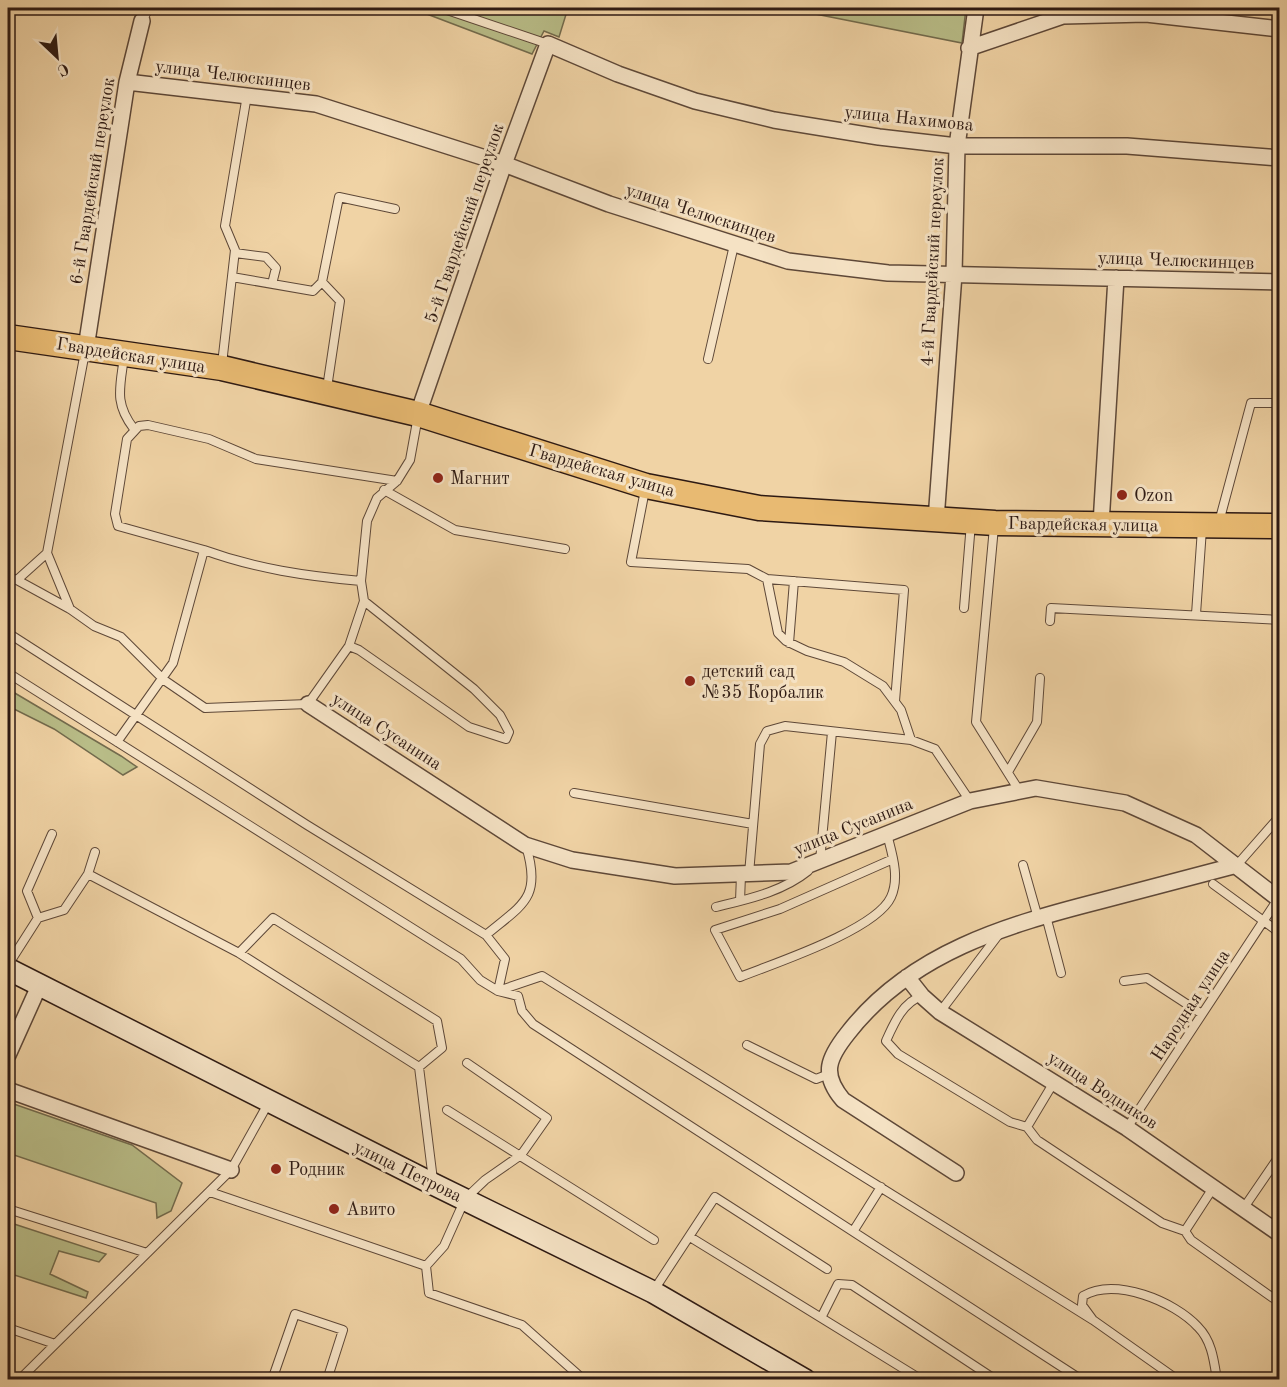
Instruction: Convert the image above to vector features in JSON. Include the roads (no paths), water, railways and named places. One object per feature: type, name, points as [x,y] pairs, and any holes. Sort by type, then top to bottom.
[{"type":"main road","name":"Гвардейская улица","points":[[8,337],[222,369],[418,414],[646,486],[759,508],[983,522],[1210,527],[1280,526]]},
{"type":"street","name":"4-й Гвардейский переулок","points":[[936,520],[954,274],[957,146],[976,8]]},
{"type":"street","name":"6-й Гвардейский переулок","points":[[86,348],[127,82],[146,14]]},
{"type":"street","points":[[969,48],[1063,16],[1146,14],[1280,29]]},
{"type":"street","name":"улица Нахимова","points":[[548,44],[618,74],[695,100],[751,115],[879,137],[957,146],[1127,147],[1280,158]]},
{"type":"street","name":"5-й Гвардейский переулок","points":[[418,414],[548,44]]},
{"type":"street","name":"улица Челюскинцев","points":[[127,82],[316,104],[504,164],[609,204],[788,261],[888,273],[1280,282]]},
{"type":"street","points":[[1101,524],[1116,278]]},
{"type":"street","name":"улица Сусанина","points":[[308,704],[525,845],[572,860],[675,876],[791,872],[970,801],[1021,793],[1036,788],[1125,803],[1196,835],[1279,900]]},
{"type":"street","points":[[956,1173],[843,1100],[830,1085],[829,1068],[841,1041],[867,1008],[908,977],[954,948],[1003,928],[1237,866]]},
{"type":"street","name":"улица Петрова","points":[[8,967],[39,986],[653,1292],[805,1380]]},
{"type":"street","name":"улица Водников","points":[[908,977],[922,996],[940,1012],[1128,1128],[1280,1234]]},
{"type":"street","points":[[8,1055],[39,986]]},
{"type":"street","points":[[8,1090],[231,1170]]},
{"type":"lane","points":[[441,8],[548,44]]},
{"type":"lane","points":[[222,369],[235,253],[225,226],[247,95]]},
{"type":"lane","points":[[232,277],[313,291],[322,282],[339,197],[395,209]]},
{"type":"lane","points":[[708,359],[734,245]]},
{"type":"lane","points":[[235,253],[266,257],[276,268],[272,284]]},
{"type":"lane","points":[[322,282],[340,301],[326,393]]},
{"type":"lane","points":[[70,609],[47,553],[86,348]]},
{"type":"lane","points":[[124,353],[119,403],[123,415],[134,429]]},
{"type":"lane","points":[[1196,614],[1210,527],[1251,403],[1280,403]]},
{"type":"lane","points":[[8,578],[17,580],[70,609],[94,626],[129,642],[164,680],[205,708],[308,704],[349,646],[364,601],[361,581],[367,521],[372,508],[384,490],[397,481],[410,460],[418,414]]},
{"type":"lane","points":[[361,581],[276,571],[248,565],[204,549],[118,526],[115,514],[127,439],[134,429],[148,425],[209,439],[256,459],[397,481]]},
{"type":"lane","points":[[646,486],[631,562],[748,569],[767,579],[904,590],[895,701]]},
{"type":"lane","points":[[384,490],[454,530],[565,549]]},
{"type":"lane","points":[[964,608],[983,522]]},
{"type":"lane","points":[[983,522],[975,722],[1021,793]]},
{"type":"lane","points":[[117,742],[164,680],[173,663],[204,549]]},
{"type":"lane","points":[[17,580],[47,553]]},
{"type":"lane","points":[[767,579],[778,633],[789,643],[852,666],[883,686],[895,701],[911,740]]},
{"type":"lane","points":[[789,643],[794,581]]},
{"type":"lane","points":[[349,646],[359,650],[469,727],[506,739],[509,732],[500,715],[474,689],[364,601]]},
{"type":"lane","points":[[1050,621],[1051,608],[1280,620]]},
{"type":"lane","points":[[8,633],[307,825],[486,935],[505,959],[498,991]]},
{"type":"lane","points":[[8,673],[461,959],[480,980],[498,991],[518,996],[522,1011],[533,1024],[854,1230],[1082,1380]]},
{"type":"lane","points":[[1008,772],[1037,722],[1040,678]]},
{"type":"lane","points":[[740,901],[753,824],[760,744],[767,731],[785,726],[911,740],[935,749],[970,801]]},
{"type":"lane","points":[[716,907],[740,901],[796,880],[821,860],[832,732]]},
{"type":"lane","points":[[574,793],[753,824]]},
{"type":"lane","points":[[1237,866],[1280,816]]},
{"type":"lane","points":[[39,918],[27,891],[52,834]]},
{"type":"lane","points":[[887,834],[893,859],[895,885],[891,897],[880,914],[816,947],[740,977],[715,930],[780,909],[893,859]]},
{"type":"lane","points":[[486,935],[528,897],[532,880],[531,865],[525,845]]},
{"type":"lane","points":[[8,967],[39,918],[64,910],[88,874],[94,852]]},
{"type":"lane","points":[[1023,865],[1061,973]]},
{"type":"lane","points":[[88,874],[239,953],[419,1067]]},
{"type":"lane","points":[[1213,884],[1280,933]]},
{"type":"lane","name":"Народная улица","points":[[1128,1128],[1279,900]]},
{"type":"lane","points":[[239,953],[273,918],[437,1021],[442,1048],[419,1067]]},
{"type":"lane","points":[[940,1012],[1003,928]]},
{"type":"lane","points":[[498,991],[542,976],[1094,1320],[1178,1380]]},
{"type":"lane","points":[[1124,981],[1147,978],[1202,1014]]},
{"type":"lane","points":[[922,996],[912,999],[906,1005],[886,1041],[908,1060],[1010,1122],[1027,1127],[1037,1140],[1162,1223],[1185,1230],[1191,1240],[1273,1298],[1280,1298]]},
{"type":"lane","points":[[747,1045],[816,1079],[829,1074]]},
{"type":"lane","points":[[467,1063],[547,1118],[521,1155],[485,1180],[465,1200],[444,1246],[426,1266],[429,1293],[522,1325],[584,1380]]},
{"type":"lane","points":[[419,1067],[434,1184]]},
{"type":"lane","points":[[1027,1127],[1055,1081]]},
{"type":"lane","points":[[18,1380],[231,1170],[270,1101]]},
{"type":"lane","points":[[447,1110],[654,1240]]},
{"type":"lane","points":[[1243,1209],[1280,1155]]},
{"type":"lane","points":[[854,1230],[881,1187]]},
{"type":"lane","points":[[1185,1230],[1213,1188]]},
{"type":"lane","points":[[210,1192],[426,1266]]},
{"type":"lane","points":[[653,1292],[715,1197],[827,1269]]},
{"type":"lane","points":[[8,1209],[147,1253]]},
{"type":"lane","points":[[690,1238],[822,1316],[922,1380]]},
{"type":"lane","points":[[822,1316],[838,1284],[852,1285],[996,1380]]},
{"type":"lane","points":[[1094,1320],[1082,1305],[1083,1296],[1094,1289],[1118,1287],[1164,1303],[1198,1327],[1210,1346],[1217,1380]]},
{"type":"lane","points":[[272,1380],[295,1314],[343,1330],[327,1380]]},
{"type":"lane","points":[[8,1328],[55,1344]]},
{"type":"place","name":"Магнит","points":[[438,478]]},
{"type":"place","name":"Ozon","points":[[1122,495]]},
{"type":"place","name":"детский сад №35 Корбалик","points":[[690,681]]},
{"type":"place","name":"Родник","points":[[276,1169]]},
{"type":"place","name":"Авито","points":[[334,1209]]}]
